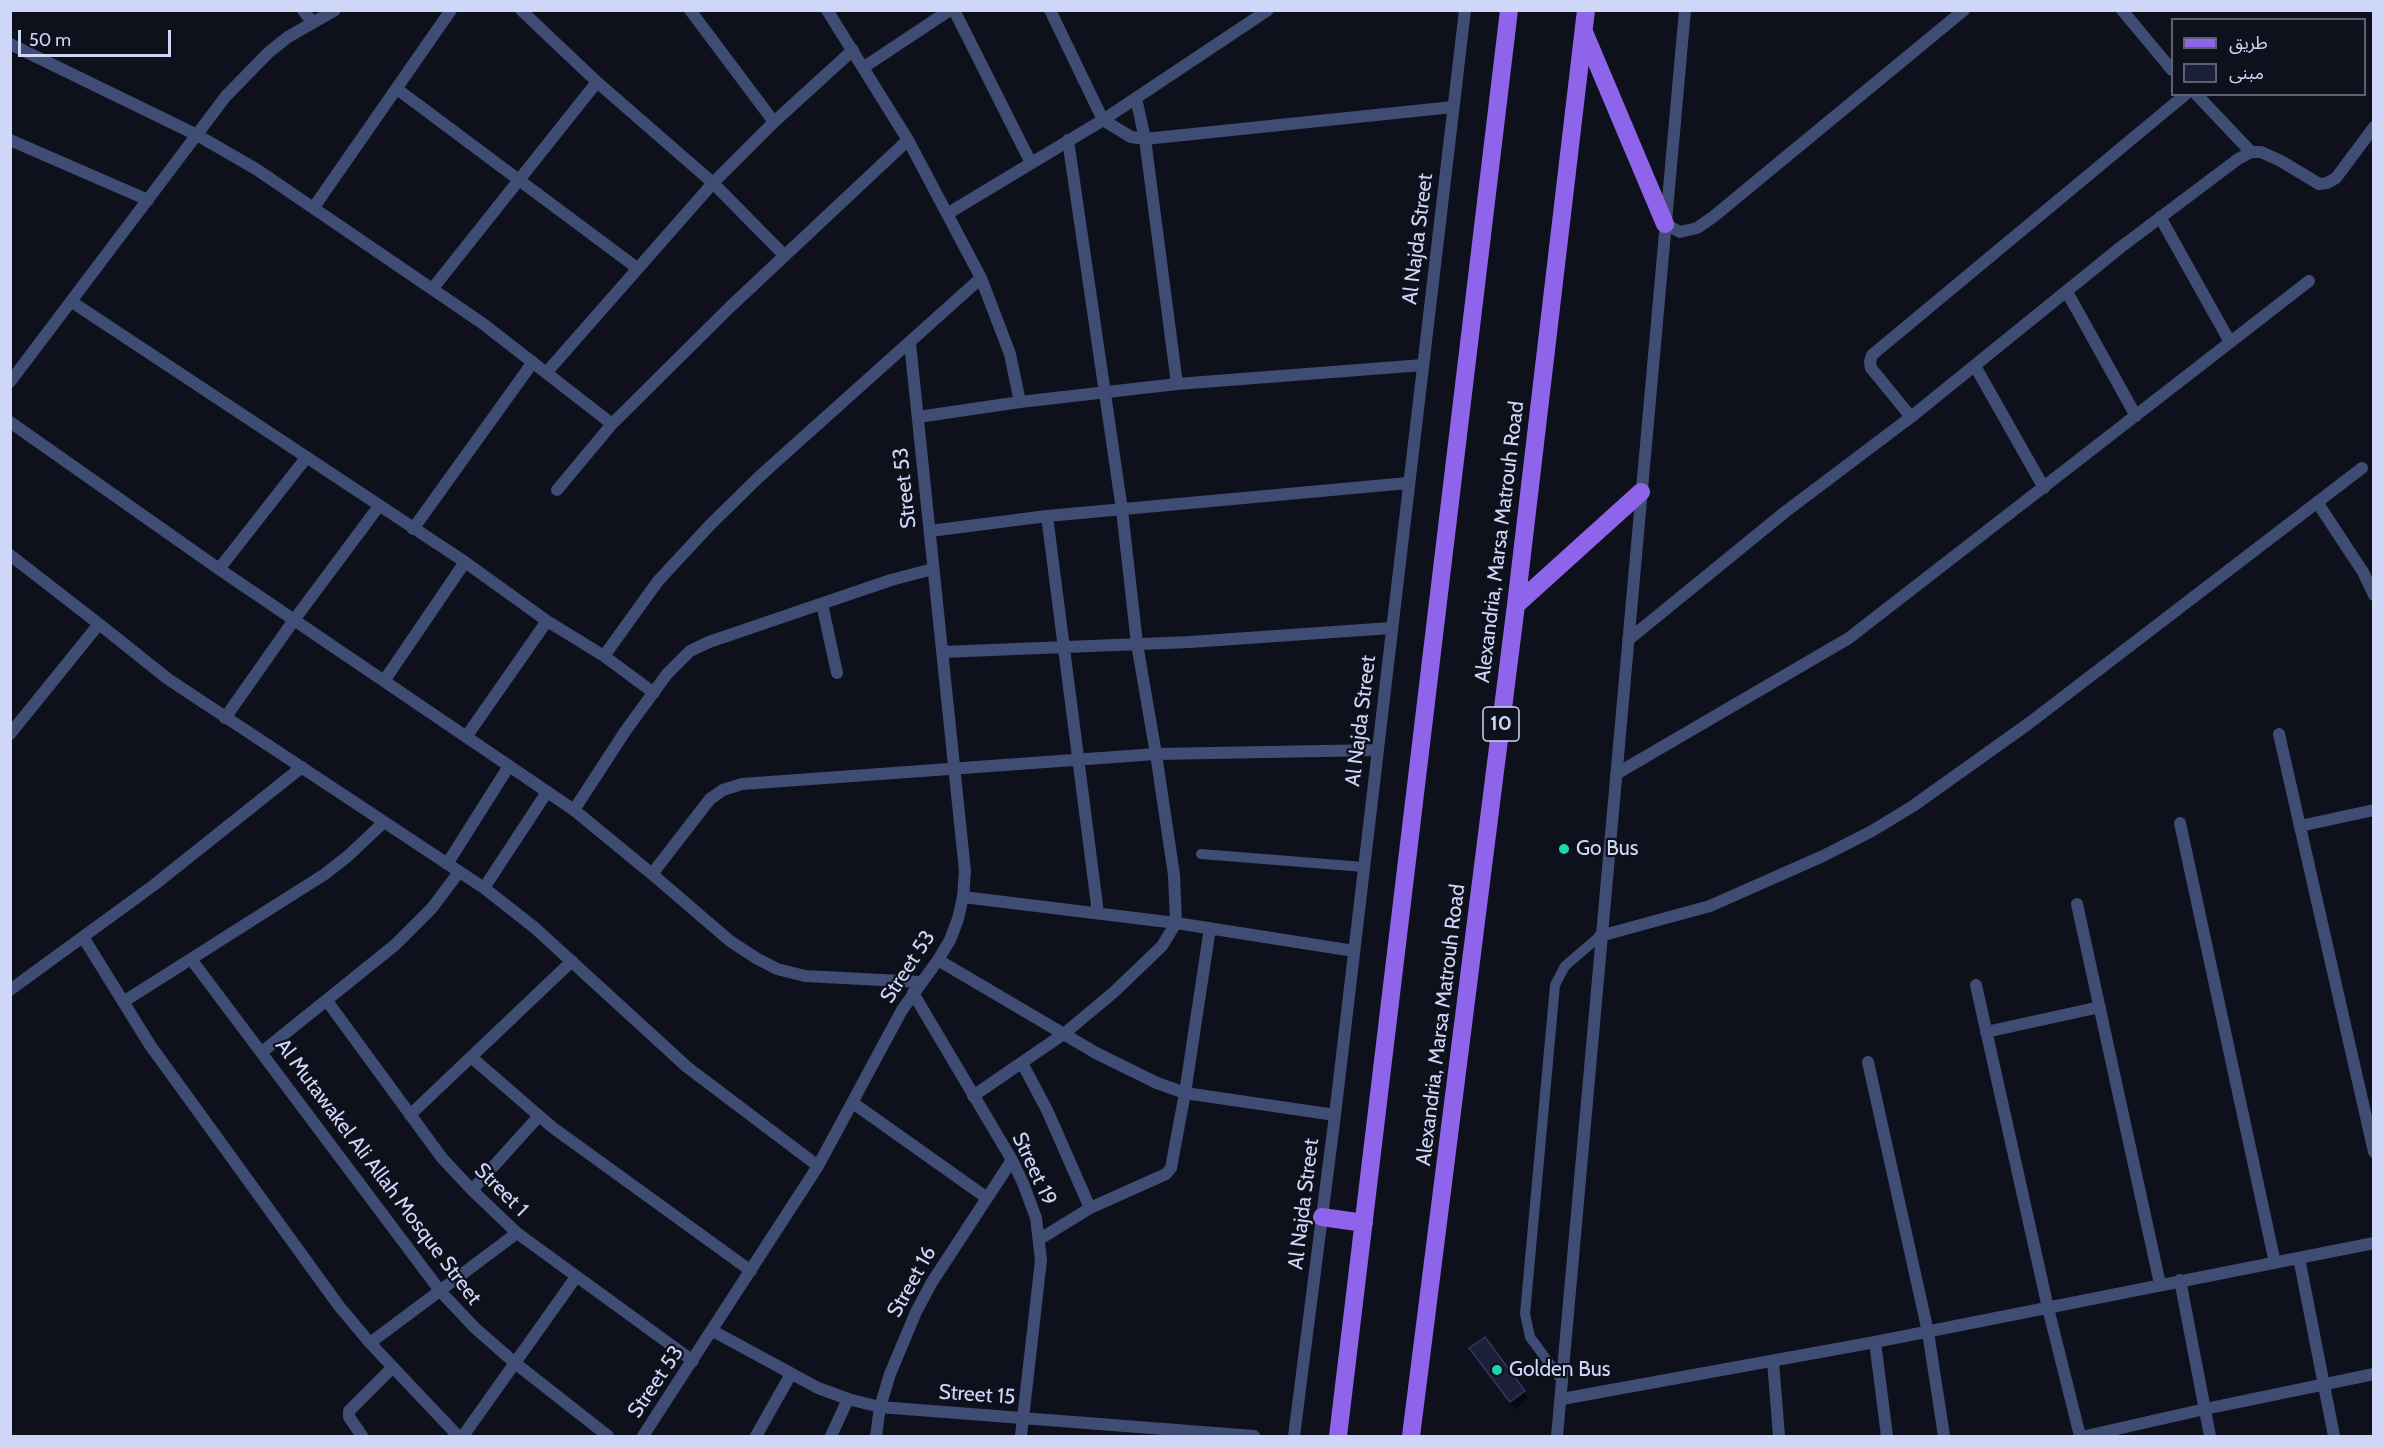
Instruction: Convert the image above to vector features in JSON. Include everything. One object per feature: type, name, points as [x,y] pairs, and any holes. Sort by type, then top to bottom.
[{"type":"main road","points":[[1338,1437],[1509,10]]},
{"type":"main road","name":"Alexandria, Marsa Matrouh Road","points":[[1411,1437],[1516,605],[1586,10]]},
{"type":"main road","points":[[1583,31],[1665,224]]},
{"type":"main road","points":[[1516,605],[1641,492]]},
{"type":"main road","points":[[1322,1217],[1364,1223]]},
{"type":"street","points":[[303,10],[313,23]]},
{"type":"street","points":[[10,382],[226,96],[247,72],[288,38],[335,10]]},
{"type":"street","points":[[314,207],[451,10]]},
{"type":"street","points":[[521,10],[597,82],[713,183],[785,256]]},
{"type":"street","points":[[690,10],[774,122]]},
{"type":"street","points":[[827,10],[908,140],[981,278],[1010,354],[1020,402]]},
{"type":"street","points":[[864,67],[952,10],[1031,163]]},
{"type":"street","points":[[1050,10],[1103,120],[1131,137],[1145,140],[1453,107]]},
{"type":"street","points":[[947,214],[1103,120],[1268,10]]},
{"type":"street","name":"Al Najda Street","points":[[1294,1437],[1335,1115],[1465,10]]},
{"type":"street","points":[[1557,1437],[1684,10]]},
{"type":"street","points":[[1665,224],[1680,232],[1697,228],[1713,217],[1964,10]]},
{"type":"street","points":[[2122,10],[2171,69]]},
{"type":"street","points":[[10,44],[197,135],[314,207],[433,288],[612,424]]},
{"type":"street","points":[[546,373],[713,183],[774,122],[853,50]]},
{"type":"street","points":[[433,288],[597,82]]},
{"type":"street","points":[[397,89],[637,268]]},
{"type":"street","points":[[1911,417],[1871,368],[1872,356],[2184,96]]},
{"type":"street","points":[[2198,96],[2251,152]]},
{"type":"street","points":[[1136,98],[1145,140],[1177,384]]},
{"type":"street","points":[[1628,640],[1785,512],[1911,417],[2160,217],[2238,159],[2251,152],[2260,152],[2271,155],[2319,184],[2327,183],[2336,178],[2373,127]]},
{"type":"street","points":[[10,140],[148,200]]},
{"type":"street","points":[[557,490],[612,424],[730,307],[908,140]]},
{"type":"street","points":[[973,1096],[1065,1033],[1140,969],[1162,946],[1176,923],[1174,875],[1137,644],[1122,510],[1068,140]]},
{"type":"street","points":[[2160,217],[2230,342]]},
{"type":"street","points":[[604,656],[658,581],[710,525],[760,476],[981,278]]},
{"type":"street","points":[[1616,774],[1849,638],[2310,281]]},
{"type":"street","points":[[2067,292],[2136,416]]},
{"type":"street","points":[[72,302],[465,562],[547,621],[604,656],[654,693]]},
{"type":"street","name":"Street 53","points":[[643,1437],[818,1166],[913,993],[950,940],[963,897],[965,871],[910,343]]},
{"type":"street","points":[[413,529],[533,362]]},
{"type":"street","points":[[918,417],[1020,402],[1177,384],[1423,365]]},
{"type":"street","points":[[1975,366],[2044,488]]},
{"type":"street","points":[[10,422],[219,569],[574,810],[730,941],[756,958],[777,969],[805,976],[920,982]]},
{"type":"street","points":[[219,569],[306,458]]},
{"type":"street","points":[[1600,936],[1710,906],[1823,856],[1888,821],[1972,766],[2362,468]]},
{"type":"street","points":[[930,531],[1047,516],[1408,483]]},
{"type":"street","points":[[2317,502],[2363,572],[2373,595]]},
{"type":"street","points":[[225,718],[379,506]]},
{"type":"street","points":[[1047,516],[1092,850],[1098,913]]},
{"type":"street","points":[[11,557],[168,679],[484,888],[535,928],[687,1067],[818,1166]]},
{"type":"street","points":[[384,681],[465,562]]},
{"type":"street","points":[[574,810],[667,674],[690,651],[709,642],[891,580],[933,569]]},
{"type":"street","points":[[822,604],[837,673]]},
{"type":"street","points":[[466,737],[547,621]]},
{"type":"street","points":[[10,734],[99,624]]},
{"type":"street","points":[[942,652],[1137,644],[1391,628]]},
{"type":"street","points":[[2280,734],[2373,1152]]},
{"type":"street","points":[[652,874],[710,799],[723,790],[742,784],[1156,754],[1377,750]]},
{"type":"street","points":[[447,864],[509,766]]},
{"type":"street","points":[[10,990],[190,858],[302,767]]},
{"type":"street","points":[[484,888],[548,792]]},
{"type":"street","points":[[2300,826],[2373,810]]},
{"type":"street","points":[[123,1002],[326,874],[384,822]]},
{"type":"street","points":[[2180,823],[2275,1263]]},
{"type":"street","points":[[262,1052],[415,926],[432,908],[459,872]]},
{"type":"street","points":[[963,897],[1176,923],[1354,951]]},
{"type":"street","points":[[2077,904],[2160,1284]]},
{"type":"street","points":[[1040,1239],[1090,1208],[1166,1174],[1170,1168],[1185,1093],[1210,928]]},
{"type":"street","points":[[83,937],[150,1045],[298,1251],[370,1343],[458,1437]]},
{"type":"street","name":"Al Mutawakel Ali Allah Mosque Street","points":[[191,959],[441,1292],[474,1328],[515,1364],[608,1437]]},
{"type":"street","points":[[938,960],[1128,1070],[1185,1093],[1335,1115]]},
{"type":"street","points":[[410,1115],[572,961]]},
{"type":"street","points":[[1976,985],[2048,1308],[2080,1437]]},
{"type":"street","name":"Street 19","points":[[913,993],[1012,1160],[1036,1218],[1041,1260],[1021,1437]]},
{"type":"street","name":"Street 1","points":[[327,1000],[442,1158],[472,1190],[517,1233],[693,1361]]},
{"type":"street","points":[[1986,1032],[2100,1007]]},
{"type":"street","points":[[471,1057],[538,1116],[751,1271]]},
{"type":"street","points":[[1868,1062],[1928,1332],[1944,1437]]},
{"type":"street","points":[[1022,1063],[1047,1110],[1090,1208]]},
{"type":"street","points":[[854,1103],[987,1198]]},
{"type":"street","points":[[472,1190],[538,1116]]},
{"type":"street","name":"Street 16","points":[[876,1437],[880,1407],[898,1353],[916,1312],[932,1282],[1012,1160]]},
{"type":"street","points":[[370,1343],[517,1233]]},
{"type":"street","points":[[1562,1399],[1928,1332],[2373,1243]]},
{"type":"street","points":[[2299,1258],[2334,1437]]},
{"type":"street","points":[[463,1437],[576,1277]]},
{"type":"street","points":[[2180,1280],[2210,1437]]},
{"type":"street","name":"Street 15","points":[[713,1331],[818,1388],[880,1407],[1022,1418],[1162,1433],[1254,1437]]},
{"type":"street","points":[[1875,1342],[1887,1437]]},
{"type":"street","points":[[1773,1361],[1779,1437]]},
{"type":"street","points":[[362,1437],[349,1417],[349,1411],[392,1368]]},
{"type":"street","points":[[756,1437],[791,1374]]},
{"type":"street","points":[[2086,1437],[2205,1408],[2373,1374]]},
{"type":"street","points":[[831,1437],[848,1399]]},
{"type":"lane","points":[[1201,854],[1364,867]]},
{"type":"lane","points":[[1563,1382],[1530,1337],[1525,1314],[1555,985],[1565,966],[1600,936]]},
{"type":"building","name":"Golden Bus","points":[[1485,1337],[1525,1391],[1510,1402],[1469,1348]]},
{"type":"place","name":"Go Bus","points":[[1564,849]]},
{"type":"place","name":"Golden Bus","points":[[1497,1370]]}]
